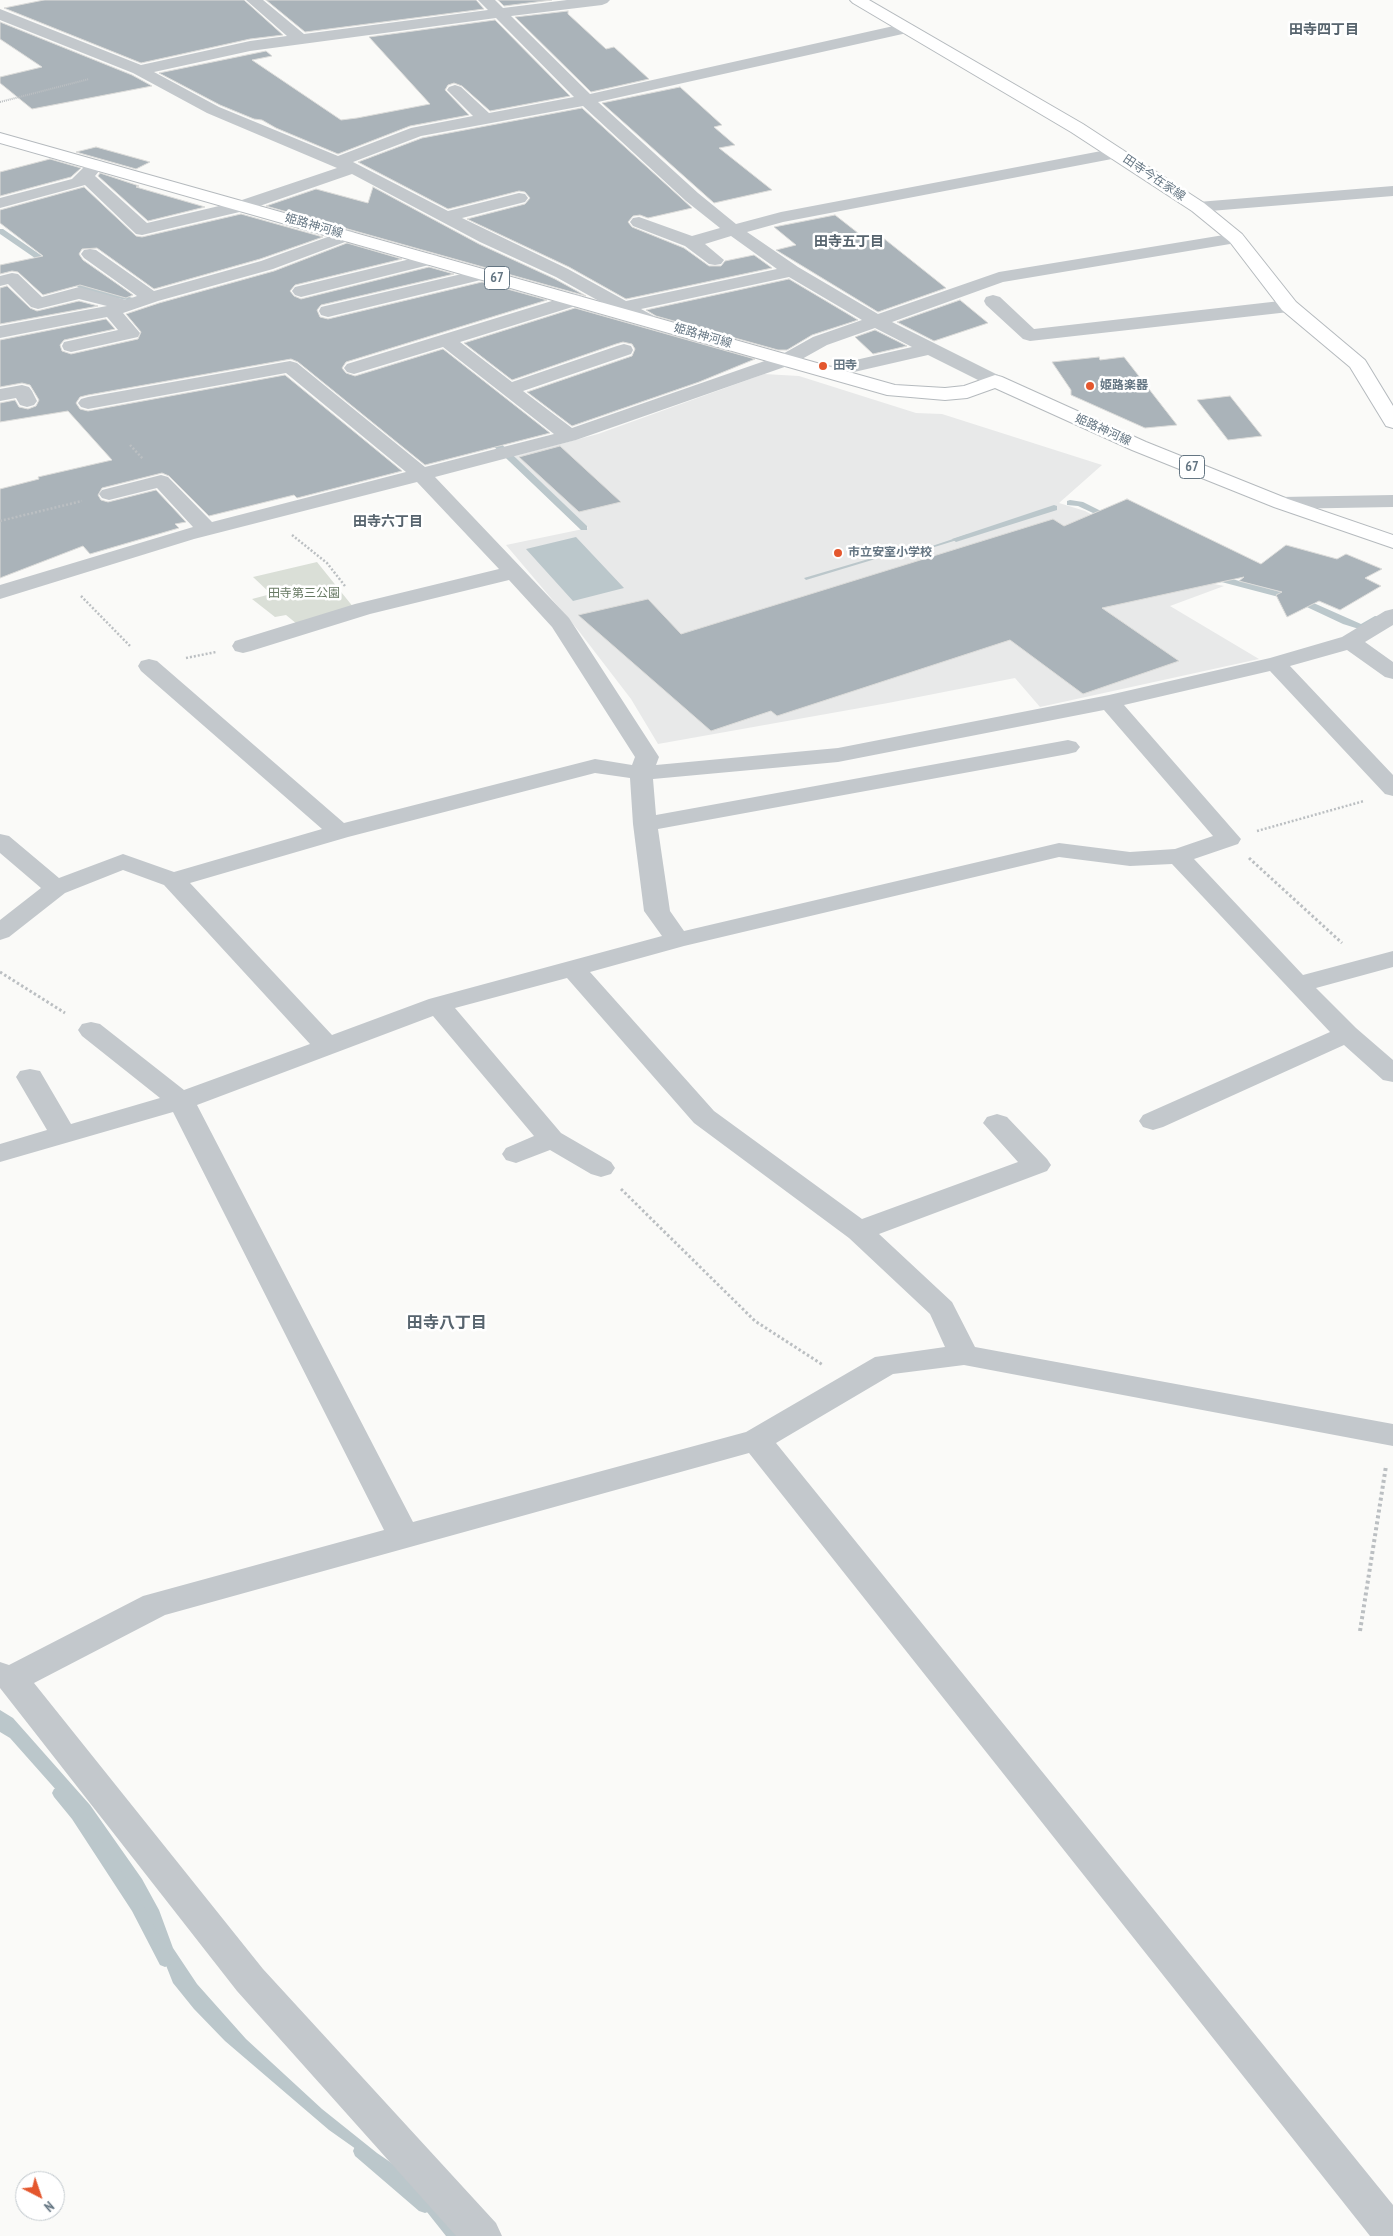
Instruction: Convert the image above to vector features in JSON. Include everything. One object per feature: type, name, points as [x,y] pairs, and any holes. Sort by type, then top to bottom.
[{"type":"main road","name":"田寺今在家線","points":[[858,0],[1004,84],[1117,153],[1198,207],[1236,238],[1289,306],[1358,364],[1393,422]]},
{"type":"main road","name":"姫路神河線","points":[[0,138],[90,170],[242,206],[894,391],[945,394],[967,392],[995,381],[1139,446],[1281,503],[1393,542]]},
{"type":"street","points":[[486,0],[586,100],[692,197],[734,230],[792,271],[876,321],[995,381]]},
{"type":"street","points":[[136,69],[250,46],[602,0]]},
{"type":"street","points":[[241,11],[258,4],[301,40]]},
{"type":"street","points":[[446,6],[459,19]]},
{"type":"street","points":[[0,14],[136,69],[213,110],[345,165],[562,273],[647,320]]},
{"type":"street","points":[[0,28],[21,23]]},
{"type":"street","points":[[0,203],[78,183],[90,170],[141,228],[242,206],[345,165],[418,132],[586,100],[906,28]]},
{"type":"street","points":[[455,90],[486,120]]},
{"type":"street","points":[[691,242],[780,217],[1117,153]]},
{"type":"street","points":[[1198,207],[1393,190]]},
{"type":"street","points":[[447,217],[519,198]]},
{"type":"street","points":[[639,222],[691,242],[714,260]]},
{"type":"street","points":[[0,332],[119,308],[151,297],[267,265],[347,235]]},
{"type":"street","points":[[0,592],[266,514],[569,436],[786,360],[820,341],[999,277],[1236,238]]},
{"type":"street","points":[[90,254],[151,297]]},
{"type":"street","points":[[301,291],[431,259]]},
{"type":"street","points":[[625,307],[792,271]]},
{"type":"street","points":[[328,311],[483,274]]},
{"type":"street","points":[[0,281],[12,278],[38,303],[79,293],[119,308],[131,333],[71,346]]},
{"type":"street","points":[[354,368],[575,300]]},
{"type":"street","points":[[993,301],[1030,335],[1289,306]]},
{"type":"street","points":[[446,340],[569,436]]},
{"type":"street","points":[[828,372],[930,349]]},
{"type":"street","points":[[510,389],[624,350]]},
{"type":"street","points":[[88,403],[290,367],[422,474],[561,623],[647,757],[641,773],[645,824],[656,911],[678,940]]},
{"type":"street","points":[[0,395],[22,391],[27,401]]},
{"type":"street","points":[[109,494],[161,481],[208,530]]},
{"type":"street","points":[[1281,503],[1393,501]]},
{"type":"street","points":[[243,646],[363,609],[514,572]]},
{"type":"street","points":[[173,880],[339,832],[595,766],[641,773],[838,755],[1109,702],[1275,663],[1350,642],[1393,616]]},
{"type":"street","points":[[1350,642],[1393,672]]},
{"type":"street","points":[[1275,663],[1383,794]]},
{"type":"street","points":[[149,666],[339,832]]},
{"type":"street","points":[[0,1153],[181,1101],[438,1006],[678,940],[1059,850],[1130,859],[1178,856],[1229,839],[1109,702]]},
{"type":"street","points":[[645,824],[812,805],[978,774],[1068,747]]},
{"type":"street","points":[[0,841],[56,888]]},
{"type":"street","points":[[1178,856],[1347,1034],[1393,1074]]},
{"type":"street","points":[[0,932],[56,888],[123,861],[173,880],[327,1046]]},
{"type":"street","points":[[1298,984],[1393,959]]},
{"type":"street","points":[[573,969],[704,1117],[858,1231],[942,1309],[964,1355]]},
{"type":"street","points":[[438,1006],[550,1139],[601,1168]]},
{"type":"street","points":[[91,1030],[181,1101],[404,1537]]},
{"type":"street","points":[[1153,1121],[1347,1034]]},
{"type":"street","points":[[30,1076],[64,1135]]},
{"type":"street","points":[[858,1231],[1037,1165],[997,1123]]},
{"type":"street","points":[[516,1154],[550,1139]]},
{"type":"street","points":[[472,2233],[250,1980],[6,1677],[155,1605],[756,1440],[886,1364],[964,1355],[1392,1435]]},
{"type":"street","points":[[756,1440],[1393,2235]]},
{"type":"path","points":[[0,102],[136,69]]},
{"type":"path","points":[[0,521],[109,494]]},
{"type":"path","points":[[266,514],[327,563],[363,609]]},
{"type":"path","points":[[60,574],[149,666],[243,646]]},
{"type":"path","points":[[1229,839],[1383,794]]},
{"type":"path","points":[[1229,839],[1366,966]]},
{"type":"path","points":[[0,972],[91,1030]]},
{"type":"path","points":[[601,1168],[755,1321],[853,1384]]},
{"type":"path","points":[[1360,1631],[1392,1435]]},
{"type":"shaded area","name":"市立安室小学校","points":[[764,374],[799,376],[916,413],[942,414],[1102,465],[1059,503],[1085,511],[1138,539],[1199,581],[1224,586],[1170,606],[1259,659],[1040,707],[1015,678],[658,744],[631,699],[578,630],[506,545],[588,528],[514,456],[598,434]]},
{"type":"shaded area","points":[[968,534],[970,536],[928,549],[915,547],[806,580],[804,578],[916,545],[929,547]]},
{"type":"shaded area","points":[[576,537],[624,588],[573,601],[526,549]]},
{"type":"shaded area","points":[[0,1710],[13,1718],[90,1805],[142,1879],[159,1910],[173,1948],[197,1984],[246,2039],[322,2109],[377,2153],[409,2175],[464,2236],[446,2236],[404,2183],[329,2130],[225,2041],[194,2009],[173,1983],[154,1935],[135,1899],[89,1827],[10,1738],[0,1732]]},
{"type":"green space","name":"田寺第三公園","points":[[317,562],[354,608],[297,624],[286,615],[275,617],[252,599],[271,594],[253,577]]},
{"type":"building","points":[[44,0],[244,0],[283,35],[250,39],[141,63],[4,8]]},
{"type":"building","points":[[266,0],[476,0],[484,9],[305,32]]},
{"type":"building","points":[[498,0],[552,0],[504,6]]},
{"type":"building","points":[[568,11],[568,14],[606,49],[614,47],[649,79],[591,92],[515,17]]},
{"type":"building","points":[[495,20],[570,96],[490,111],[462,86],[454,83],[448,85],[445,90],[469,115],[410,126],[338,154],[276,128],[262,120],[254,119],[220,105],[159,73],[266,51],[272,56],[252,60],[341,120],[357,118],[430,104],[369,37]]},
{"type":"building","points":[[0,22],[132,75],[152,86],[32,109],[0,83],[0,77],[42,67],[0,39]]},
{"type":"building","points":[[680,87],[722,125],[714,127],[735,145],[719,148],[772,190],[714,203],[602,103]]},
{"type":"building","points":[[582,108],[692,208],[648,218],[640,215],[633,216],[628,222],[632,227],[684,248],[709,266],[721,266],[725,261],[754,255],[772,268],[626,299],[569,267],[467,219],[525,204],[530,198],[525,192],[519,191],[448,209],[358,162],[422,138]]},
{"type":"building","points":[[96,147],[150,162],[136,169],[76,152]]},
{"type":"building","points":[[50,159],[81,168],[71,177],[0,196],[0,172]]},
{"type":"building","points":[[100,173],[139,186],[136,187],[205,207],[148,221],[98,176]]},
{"type":"building","points":[[84,187],[136,236],[142,237],[241,214],[323,237],[260,259],[154,289],[97,248],[82,249],[79,254],[83,260],[133,295],[126,298],[80,285],[43,295],[18,272],[12,271],[0,274],[0,265],[43,256],[0,223],[0,210]]},
{"type":"building","points":[[373,187],[479,244],[555,279],[586,296],[266,206],[316,189],[368,203]]},
{"type":"building","points":[[835,215],[867,240],[882,237],[946,288],[878,312],[776,250],[796,245],[774,227]]},
{"type":"building","points":[[347,243],[402,259],[295,285],[290,291],[294,296],[301,299],[429,267],[454,274],[321,305],[317,310],[320,317],[328,319],[482,282],[547,300],[346,362],[342,368],[346,373],[355,376],[443,349],[550,433],[425,465],[298,362],[291,359],[80,397],[76,403],[80,409],[88,411],[285,375],[402,471],[297,498],[294,495],[209,516],[169,476],[162,473],[102,488],[98,495],[101,500],[108,502],[156,490],[186,522],[175,524],[179,528],[90,554],[83,546],[0,578],[0,489],[39,479],[38,477],[112,460],[68,411],[0,422],[0,403],[15,400],[19,407],[28,409],[36,406],[39,400],[30,385],[22,383],[0,387],[0,340],[106,319],[115,329],[64,340],[60,345],[62,351],[71,354],[138,339],[141,332],[126,314],[274,271]]},
{"type":"building","points":[[789,279],[858,320],[812,335],[787,350],[778,350],[656,316],[646,310]]},
{"type":"building","points":[[7,286],[30,308],[37,311],[79,301],[98,306],[0,324],[0,288]]},
{"type":"building","points":[[960,300],[988,323],[934,341],[897,322]]},
{"type":"building","points":[[575,308],[755,359],[699,382],[572,426],[527,392],[632,356],[635,349],[632,344],[623,342],[616,344],[512,380],[464,343]]},
{"type":"building","points":[[875,330],[907,346],[873,354],[855,337]]},
{"type":"building","points":[[1099,357],[1100,360],[1124,357],[1177,425],[1145,428],[1071,395],[1071,390],[1052,362]]},
{"type":"building","points":[[1230,396],[1262,436],[1228,440],[1197,400]]},
{"type":"building","points":[[560,446],[621,502],[579,512],[519,457]]},
{"type":"building","points":[[1127,499],[1261,564],[1286,545],[1337,559],[1346,554],[1382,569],[1365,578],[1381,586],[1340,610],[1319,601],[1287,617],[1276,595],[1282,592],[1239,581],[1244,577],[1102,608],[1179,661],[1083,694],[1010,640],[777,716],[771,711],[711,731],[578,615],[648,599],[681,634],[1053,519],[1064,526]]},
{"type":"waterway","points":[[0,231],[51,265]]},
{"type":"waterway","points":[[70,278],[89,290],[142,301]]},
{"type":"waterway","points":[[489,437],[584,528]]},
{"type":"waterway","points":[[1070,503],[1080,504],[1111,518]]},
{"type":"waterway","points":[[956,539],[1054,508]]},
{"type":"waterway","points":[[1213,577],[1297,599],[1346,622],[1362,627],[1375,619],[1393,622]]},
{"type":"waterway","points":[[59,1793],[77,1815],[137,1907],[165,1961]]},
{"type":"waterway","points":[[361,2151],[425,2206]]},
{"type":"place","name":"田寺","points":[[823,366]]},
{"type":"place","name":"姫路楽器","points":[[1090,386]]},
{"type":"place","name":"市立安室小学校","points":[[838,553]]},
{"type":"district","name":"田寺四丁目","points":[[1324,30]]},
{"type":"district","name":"田寺五丁目","points":[[849,242]]},
{"type":"district","name":"田寺六丁目","points":[[388,522]]},
{"type":"district","name":"田寺八丁目","points":[[447,1323]]}]
